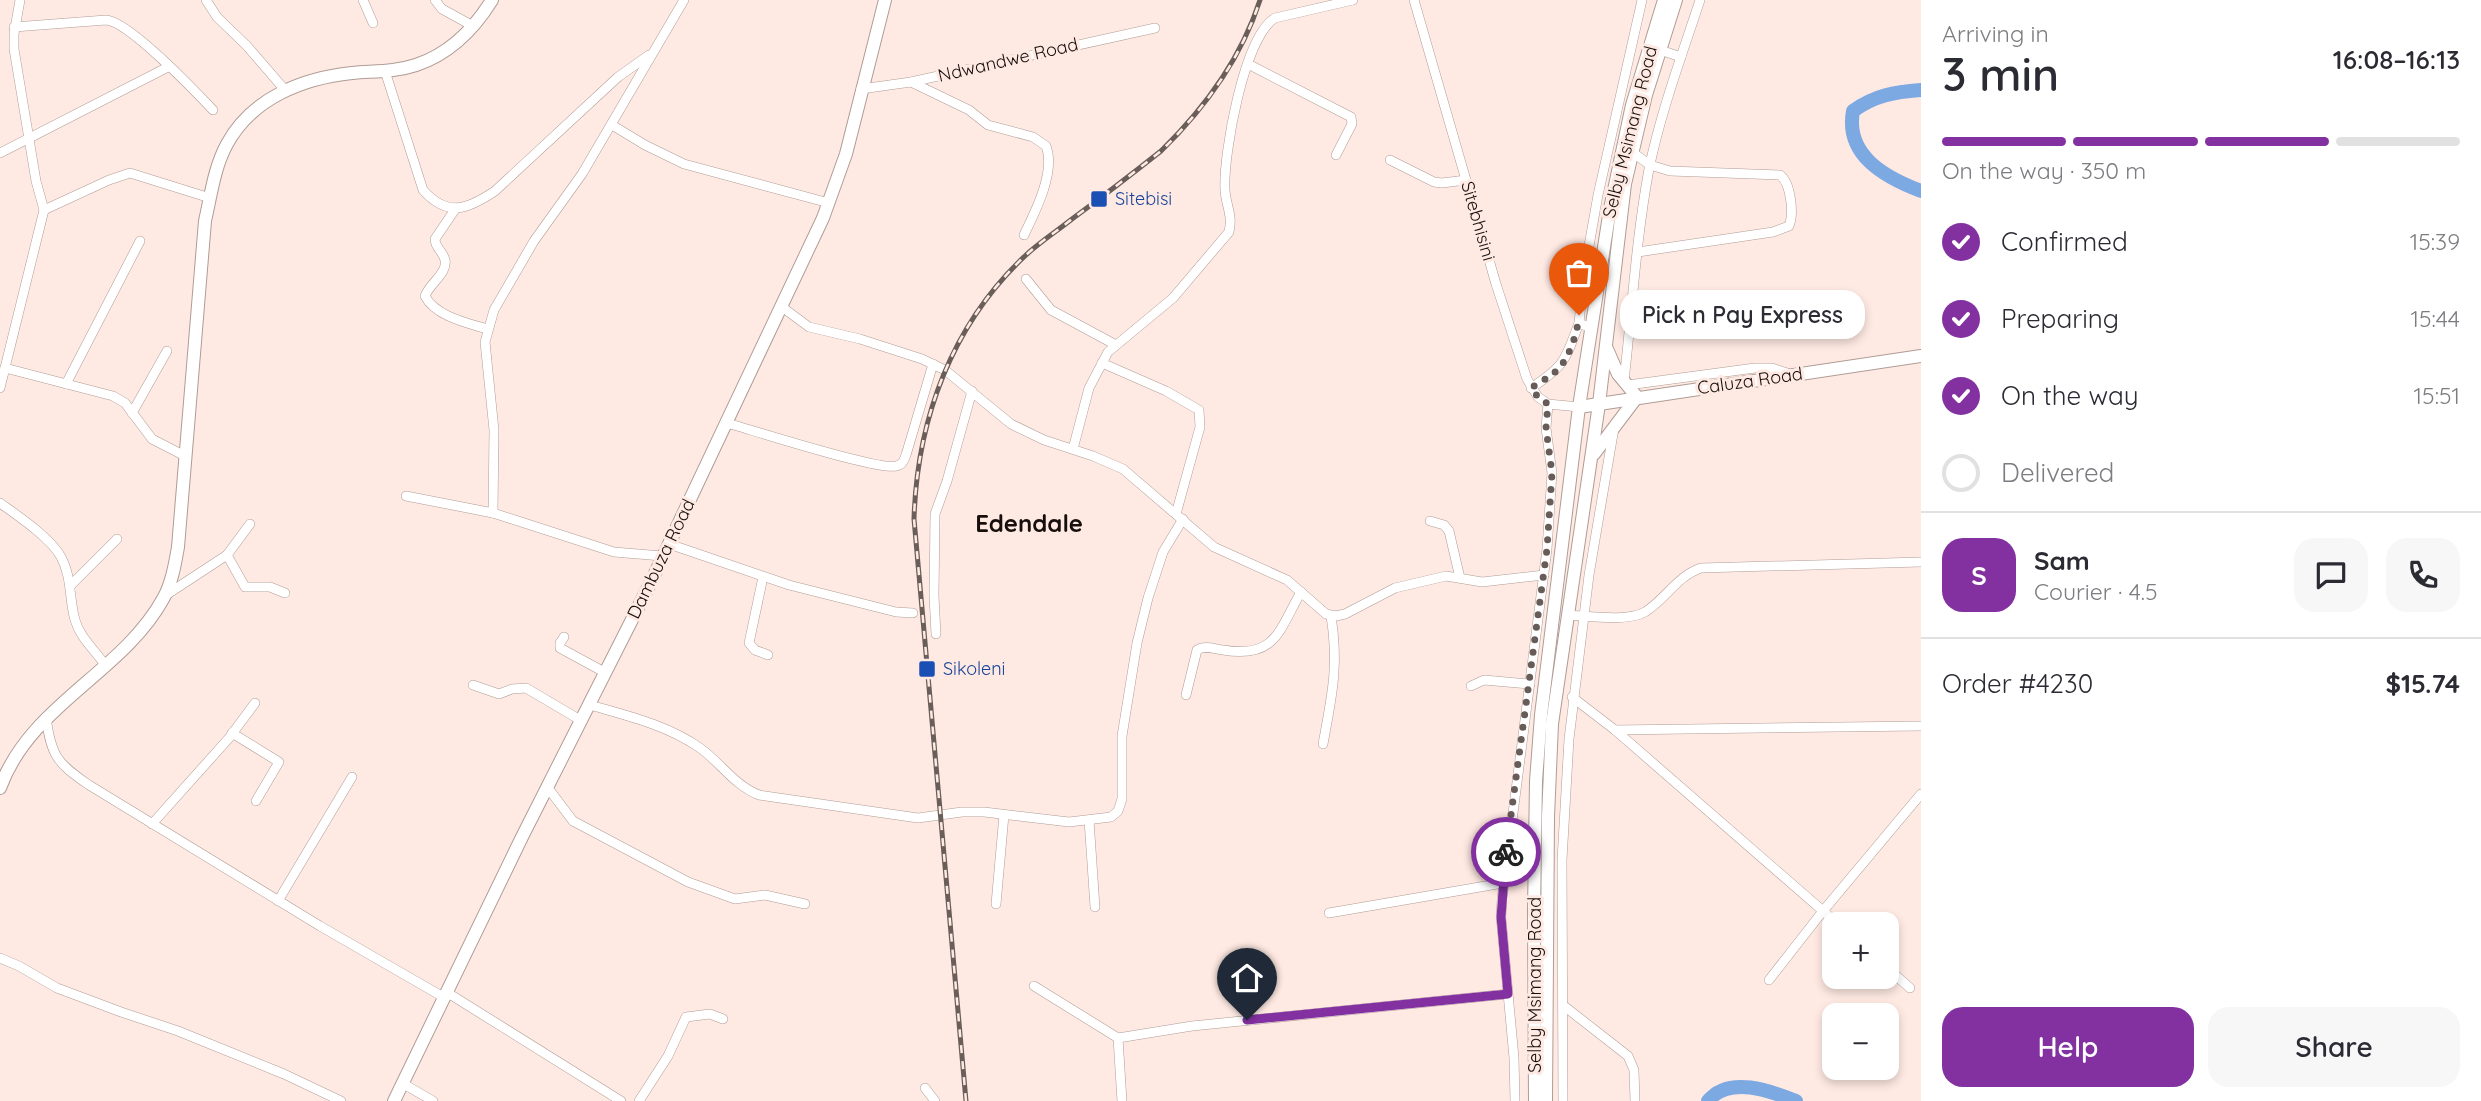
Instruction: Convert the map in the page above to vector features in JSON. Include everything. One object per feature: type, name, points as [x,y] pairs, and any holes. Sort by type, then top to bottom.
[{"type":"street","points":[[0,388],[44,210],[36,181],[14,49],[20,0]]},
{"type":"street","points":[[206,0],[217,17],[247,46],[285,90]]},
{"type":"street","points":[[363,0],[373,23]]},
{"type":"street","points":[[435,0],[442,9],[473,26]]},
{"type":"street","points":[[0,788],[13,760],[46,717],[132,642],[165,596],[178,547],[205,221],[221,158],[237,129],[261,105],[285,90],[332,76],[398,70],[426,61],[449,48],[473,26],[492,0]]},
{"type":"street","points":[[493,513],[494,430],[485,353],[487,328],[498,301],[534,241],[582,174],[684,0]]},
{"type":"street","name":"Dambuza Road","points":[[394,1101],[522,837],[606,673],[727,423],[829,203],[846,154],[885,0]]},
{"type":"street","points":[[1073,449],[1089,388],[1102,363],[1115,345],[1173,298],[1229,232],[1232,221],[1225,191],[1230,129],[1248,64],[1270,22],[1287,15],[1353,0]]},
{"type":"street","name":"Sitebhisini","points":[[1414,0],[1516,349],[1531,388],[1548,404]]},
{"type":"street","points":[[1531,388],[1558,371],[1585,325],[1584,274],[1598,195],[1616,107],[1643,0]]},
{"type":"street","name":"Selby Msimang Road","points":[[1535,1101],[1534,911],[1538,748],[1579,407],[1585,325],[1632,105],[1664,0]]},
{"type":"street","name":"Selby Msimang Road","points":[[1546,1101],[1551,746],[1599,404],[1620,218],[1632,152],[1676,0]]},
{"type":"street","points":[[1626,383],[1638,252],[1650,165],[1700,0]]},
{"type":"street","points":[[15,27],[111,20],[126,29],[213,110]]},
{"type":"street","name":"Ndwandwe Road","points":[[861,89],[911,82],[1155,28]]},
{"type":"street","points":[[1660,50],[1681,57]]},
{"type":"street","points":[[385,71],[420,184],[437,204],[456,208],[472,205],[495,191],[618,77],[651,55]]},
{"type":"street","points":[[1248,64],[1351,117],[1353,121],[1350,130],[1336,155]]},
{"type":"street","points":[[0,153],[168,67]]},
{"type":"street","points":[[911,82],[969,110],[988,125],[1033,137],[1046,146],[1048,160],[1043,190],[1024,235]]},
{"type":"street","points":[[612,125],[684,164],[829,203]]},
{"type":"street","points":[[1632,152],[1650,165],[1670,171],[1780,175],[1784,177],[1787,186],[1791,220],[1789,226],[1773,232],[1638,252]]},
{"type":"street","points":[[1390,160],[1434,182],[1466,180]]},
{"type":"street","points":[[44,210],[120,175],[130,173],[210,198]]},
{"type":"street","points":[[456,208],[435,239],[435,244],[444,257],[445,266],[425,296],[441,312],[487,328]]},
{"type":"street","points":[[66,384],[140,241]]},
{"type":"street","points":[[1026,279],[1051,310],[1115,345]]},
{"type":"street","points":[[782,307],[808,327],[860,339],[933,364],[954,376],[1011,424],[1035,437],[1124,469],[1214,547],[1280,576],[1331,616],[1345,614],[1395,588],[1446,576],[1482,582],[1544,575]]},
{"type":"street","points":[[1591,457],[1637,397],[1618,374],[1606,345]]},
{"type":"street","points":[[132,413],[167,351]]},
{"type":"street","name":"Caluza Road","points":[[1579,407],[1921,356]]},
{"type":"street","points":[[590,705],[630,716],[680,736],[708,754],[742,787],[759,795],[909,818],[962,812],[1069,822],[1111,817],[1121,806],[1122,736],[1137,643],[1154,574],[1180,517],[1200,428],[1199,410],[1166,391],[1102,363]]},
{"type":"street","points":[[727,423],[844,456],[894,467],[903,462],[906,455],[933,364]]},
{"type":"street","points":[[5,368],[113,396],[125,403],[152,439],[186,456]]},
{"type":"street","points":[[1626,383],[1755,368],[1772,368],[1793,375]]},
{"type":"street","points":[[936,634],[933,596],[935,514],[972,391]]},
{"type":"street","points":[[1515,1101],[1501,917],[1503,883],[1544,575],[1552,473],[1546,428],[1548,404],[1579,407]]},
{"type":"street","points":[[1563,1101],[1564,795],[1572,697],[1583,615],[1614,425]]},
{"type":"street","points":[[406,496],[493,513],[614,552],[665,550],[896,612],[913,613]]},
{"type":"street","points":[[0,503],[58,552],[71,586],[75,623],[105,665]]},
{"type":"street","points":[[1430,520],[1444,525],[1449,531],[1460,578]]},
{"type":"street","points":[[165,596],[227,555],[250,524]]},
{"type":"street","points":[[71,586],[117,540]]},
{"type":"street","points":[[227,555],[245,587],[270,587],[285,593]]},
{"type":"street","points":[[1568,615],[1638,615],[1647,611],[1688,572],[1701,568],[1921,562]]},
{"type":"street","points":[[763,577],[750,628],[749,643],[755,650],[768,655]]},
{"type":"street","points":[[1186,695],[1196,650],[1206,647],[1239,652],[1264,647],[1275,639],[1301,592]]},
{"type":"street","points":[[1323,744],[1335,674],[1336,648],[1331,616]]},
{"type":"street","points":[[564,637],[559,643],[560,648],[606,673]]},
{"type":"street","points":[[1471,686],[1484,680],[1530,684]]},
{"type":"street","points":[[473,685],[499,694],[526,688],[582,721]]},
{"type":"street","points":[[1572,697],[1615,730],[1823,911]]},
{"type":"street","points":[[152,824],[255,703]]},
{"type":"street","points":[[46,717],[49,737],[59,762],[89,785],[278,901],[423,987],[446,995],[621,1101]]},
{"type":"street","points":[[1615,730],[1921,726]]},
{"type":"street","points":[[232,733],[279,762],[256,801]]},
{"type":"street","points":[[278,901],[352,777]]},
{"type":"street","points":[[548,788],[573,821],[670,874],[730,898],[765,895],[805,904]]},
{"type":"street","points":[[1769,980],[1921,794]]},
{"type":"street","points":[[996,904],[1004,815]]},
{"type":"street","points":[[1089,820],[1095,907]]},
{"type":"street","points":[[1329,913],[1503,883]]},
{"type":"street","points":[[0,958],[57,988],[121,1013],[178,1031],[284,1074],[341,1101]]},
{"type":"street","points":[[1899,978],[1910,988]]},
{"type":"street","points":[[1034,986],[1118,1038],[1192,1026],[1508,994]]},
{"type":"street","points":[[1564,1006],[1628,1056],[1634,1070],[1635,1101]]},
{"type":"street","points":[[639,1101],[668,1056],[685,1017],[710,1014],[723,1019]]},
{"type":"street","points":[[1118,1038],[1122,1101]]},
{"type":"street","points":[[402,1083],[433,1101]]},
{"type":"street","points":[[925,1088],[935,1101]]},
{"type":"waterway","points":[[1921,90],[1894,93],[1869,101],[1853,111],[1852,126],[1855,140],[1870,162],[1894,179],[1921,191]]},
{"type":"waterway","points":[[1708,1101],[1717,1093],[1738,1087],[1763,1090],[1796,1101]]},
{"type":"railway","points":[[966,1101],[914,519],[922,445],[931,410],[943,375],[959,342],[1000,282],[1031,250],[1161,151],[1177,135],[1220,82],[1243,42],[1260,0]]},
{"type":"way so far","points":[[1506,852],[1544,575],[1552,473],[1546,428],[1548,404],[1531,388],[1558,371],[1566,358],[1579,323],[1579,315]]},
{"type":"place","name":"Sitebisi","points":[[1099,199]]},
{"type":"place","name":"Pick n Pay Express","points":[[1579,315]]},
{"type":"place","name":"Sikoleni","points":[[927,669]]},
{"type":"district","name":"Edendale","points":[[1029,524]]},
{"type":"route","points":[[1247,1020],[1508,994],[1501,917],[1506,852]]}]
